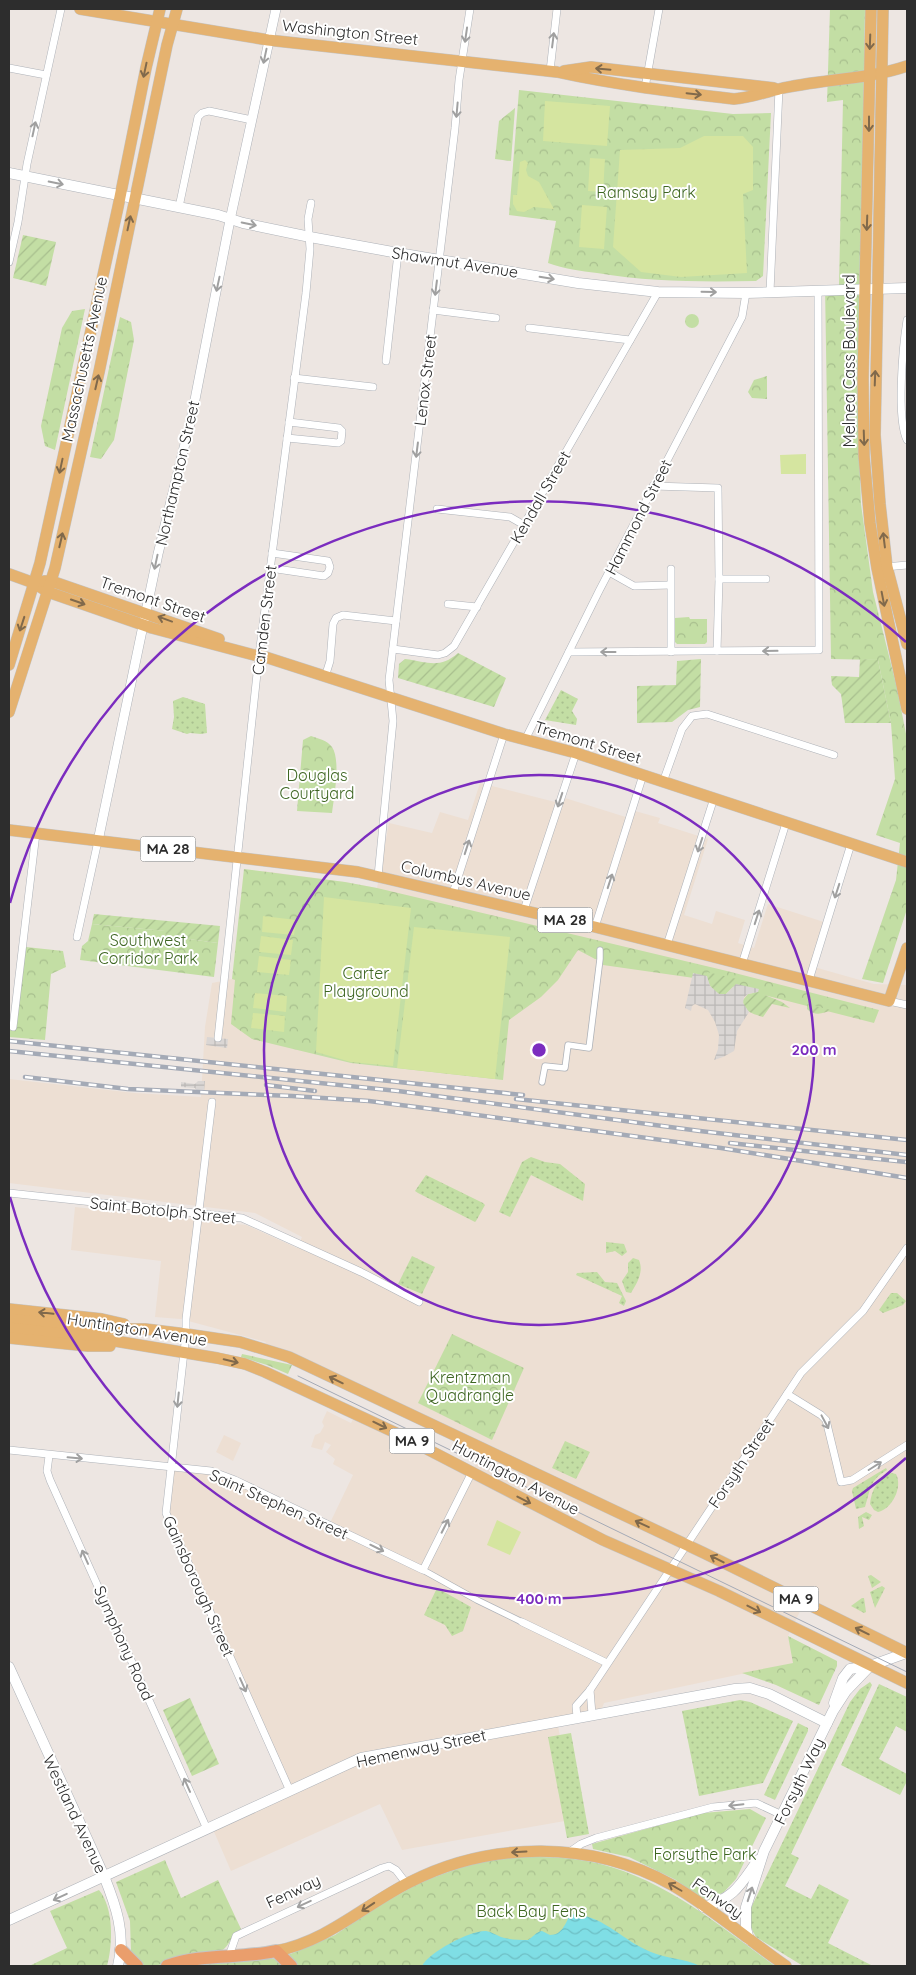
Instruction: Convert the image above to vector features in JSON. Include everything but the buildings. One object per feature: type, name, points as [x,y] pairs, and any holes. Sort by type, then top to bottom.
[{"type":"highway","points":[[121,1950],[137,1966]]},
{"type":"highway","points":[[276,1951],[291,1966]]},
{"type":"highway","name":"Fenway","points":[[167,1966],[197,1958],[276,1951]]},
{"type":"main road","name":"Washington Street","points":[[80,9],[268,40],[553,72],[645,88],[734,99],[748,98],[779,89],[881,74],[907,66]]},
{"type":"main road","name":"Massachusetts Avenue","points":[[9,665],[40,563],[160,9]]},
{"type":"main road","name":"Massachusetts Avenue","points":[[9,712],[49,586],[99,372],[134,199],[177,9]]},
{"type":"main road","name":"Melnea Cass Boulevard","points":[[871,9],[869,76],[871,290],[875,436],[882,567],[907,709]]},
{"type":"main road","name":"Melnea Cass Boulevard","points":[[871,290],[884,9]]},
{"type":"main road","name":"Washington Street","points":[[553,72],[591,67],[779,89]]},
{"type":"main road","name":"Shawmut Avenue","points":[[9,173],[218,215],[230,220],[310,237],[578,283],[658,292],[746,293],[907,288]]},
{"type":"main road","name":"Melnea Cass Boulevard","points":[[882,567],[907,641]]},
{"type":"main road","name":"Tremont Street","points":[[9,574],[256,652],[259,655],[391,699],[504,734],[576,753],[907,862]]},
{"type":"main road","name":"Columbus Avenue","points":[[9,830],[238,857],[378,876],[595,927],[890,1001]]},
{"type":"main road","points":[[890,1001],[907,948]]},
{"type":"main road","points":[[9,1309],[102,1319],[145,1329]]},
{"type":"main road","name":"Huntington Avenue","points":[[9,1319],[102,1329],[145,1329],[186,1334],[240,1342],[289,1357],[686,1544],[907,1653]]},
{"type":"main road","name":"Huntington Avenue","points":[[9,1328],[91,1337],[183,1352],[245,1364],[266,1372],[396,1433],[594,1536],[719,1591],[907,1683]]},
{"type":"main road","points":[[9,1338],[88,1346],[132,1345]]},
{"type":"main road","name":"Forsyth Way","points":[[704,1907],[724,1900],[734,1892],[764,1850],[833,1711],[837,1690],[847,1673],[854,1667],[870,1666],[907,1653]]},
{"type":"main road","name":"Westland Avenue","points":[[9,1667],[104,1876],[120,1924],[121,1950],[118,1966]]},
{"type":"main road","name":"Hemenway Street","points":[[9,1920],[362,1758],[735,1689],[750,1688],[770,1694],[827,1722]]},
{"type":"main road","name":"Forsyth Way","points":[[749,1940],[746,1928],[746,1907],[764,1850]]},
{"type":"main road","name":"Fenway","points":[[276,1951],[295,1946],[324,1934],[406,1883],[442,1868],[481,1857],[522,1851],[568,1853],[595,1857],[638,1870],[670,1884],[786,1966]]},
{"type":"street","points":[[9,262],[18,222],[24,176],[61,9]]},
{"type":"street","name":"Northampton Street","points":[[77,937],[158,554],[192,415],[230,220],[276,9]]},
{"type":"street","name":"Lenox Street","points":[[378,876],[393,721],[389,680],[462,61],[470,9]]},
{"type":"street","points":[[553,72],[557,9]]},
{"type":"street","points":[[645,88],[660,9]]},
{"type":"street","points":[[9,68],[46,75]]},
{"type":"street","points":[[770,292],[779,89]]},
{"type":"street","points":[[180,207],[198,117],[202,113],[209,111],[252,120]]},
{"type":"street","name":"Camden Street","points":[[218,1038],[259,655],[306,293],[310,237],[308,219],[311,203]]},
{"type":"street","points":[[386,361],[398,253]]},
{"type":"street","points":[[569,652],[819,650],[818,291]]},
{"type":"street","name":"Kendall Street","points":[[393,649],[436,654],[445,653],[454,646],[658,292]]},
{"type":"street","name":"Hammond Street","points":[[525,740],[609,572],[742,317],[746,293]]},
{"type":"street","points":[[434,310],[496,318]]},
{"type":"street","points":[[907,320],[904,344],[902,402],[904,434],[907,440]]},
{"type":"street","points":[[529,328],[630,340]]},
{"type":"street","points":[[294,378],[373,386]]},
{"type":"street","points":[[287,438],[338,443],[341,441],[342,431],[339,428],[289,422]]},
{"type":"street","points":[[654,486],[718,488],[719,579],[717,651]]},
{"type":"street","points":[[437,509],[510,517],[524,525]]},
{"type":"street","points":[[270,568],[324,576],[330,567],[328,561],[272,553]]},
{"type":"street","points":[[882,567],[907,565]]},
{"type":"street","points":[[671,569],[671,652]]},
{"type":"street","points":[[609,572],[634,586],[670,586]]},
{"type":"street","points":[[719,579],[766,579]]},
{"type":"street","points":[[448,604],[477,607]]},
{"type":"street","points":[[325,677],[330,661],[333,624],[336,618],[343,615],[396,621]]},
{"type":"street","points":[[663,782],[682,729],[692,716],[707,714],[834,755]]},
{"type":"street","points":[[453,893],[504,734]]},
{"type":"street","points":[[524,910],[576,753]]},
{"type":"street","points":[[595,927],[643,775]]},
{"type":"street","points":[[668,945],[714,798]]},
{"type":"street","points":[[742,964],[786,823]]},
{"type":"street","points":[[13,1027],[36,833]]},
{"type":"street","points":[[809,980],[851,844]]},
{"type":"street","points":[[542,1082],[545,1066],[565,1068],[568,1045],[589,1048],[600,950]]},
{"type":"street","name":"Columbus Avenue","points":[[890,1001],[907,1005]]},
{"type":"street","name":"Gainsborough Street","points":[[212,1102],[186,1319],[186,1334],[166,1508],[167,1519],[290,1791]]},
{"type":"street","name":"Saint Botolph Street","points":[[9,1193],[242,1218],[361,1272],[419,1302]]},
{"type":"street","name":"Forsyth Street","points":[[577,1717],[576,1706],[590,1690],[801,1373],[863,1311],[907,1248]]},
{"type":"street","points":[[787,1394],[826,1420],[841,1482],[852,1480],[907,1445]]},
{"type":"street","name":"Saint Stephen Street","points":[[9,1450],[49,1456],[199,1469],[223,1475],[423,1570]]},
{"type":"street","name":"Symphony Road","points":[[49,1456],[47,1471],[50,1480],[207,1829]]},
{"type":"street","points":[[472,1472],[423,1570],[476,1600],[607,1663]]},
{"type":"street","points":[[590,1690],[592,1714]]},
{"type":"street","points":[[568,1853],[581,1844],[596,1838],[714,1807],[756,1803],[782,1814]]},
{"type":"street","name":"Fenway","points":[[229,1956],[236,1936],[382,1868],[389,1866],[396,1870],[406,1883]]},
{"type":"shaded area","points":[[480,783],[563,804],[565,798],[632,819],[635,811],[660,818],[658,823],[708,839],[684,915],[712,924],[716,911],[745,920],[738,943],[754,948],[768,904],[827,923],[814,967],[874,984],[907,985],[907,1653],[804,1603],[788,1636],[794,1663],[604,1703],[600,1713],[557,1721],[576,1819],[402,1850],[380,1804],[231,1871],[212,1827],[290,1791],[167,1519],[171,1467],[211,1471],[329,1525],[353,1475],[333,1464],[335,1459],[326,1452],[331,1445],[325,1442],[322,1450],[311,1447],[315,1435],[320,1433],[324,1426],[322,1422],[327,1411],[351,1423],[356,1414],[472,1471],[483,1450],[263,1348],[266,1342],[181,1319],[155,1317],[161,1261],[71,1250],[75,1207],[246,1225],[297,1248],[302,1237],[255,1213],[9,1183],[9,1079],[135,1093],[201,1097],[205,1027],[212,983],[232,979],[238,980],[263,871],[377,888],[389,823],[432,833],[440,812],[468,820]]},
{"type":"shaded area","points":[[693,973],[707,976],[710,986],[719,994],[726,994],[736,984],[759,989],[758,992],[744,997],[743,1003],[749,1012],[737,1031],[734,1051],[714,1060],[718,1049],[719,1035],[715,1022],[708,1010],[695,1004],[692,1006],[691,1011],[685,1008]]},
{"type":"shaded area","points":[[207,1037],[228,1039],[227,1048],[206,1045]]},
{"type":"shaded area","points":[[198,1081],[205,1081],[204,1092],[197,1091],[195,1088],[181,1087],[181,1082],[195,1084]]},
{"type":"shaded area","points":[[224,1435],[241,1443],[233,1461],[216,1452]]},
{"type":"green space","points":[[830,9],[865,9],[858,407],[861,504],[873,592],[897,688],[907,739],[907,909],[883,983],[862,979],[896,880],[900,843],[876,835],[895,779],[891,723],[878,660],[831,659],[825,285],[839,285],[843,100],[827,102]]},
{"type":"green space","name":"Ramsay Park","points":[[519,90],[733,114],[771,113],[763,276],[756,281],[657,280],[579,271],[548,263],[556,221],[509,215]]},
{"type":"green space","points":[[545,101],[610,106],[607,146],[543,141]]},
{"type":"green space","points":[[515,108],[511,161],[495,159],[499,121]]},
{"type":"green space","points":[[704,136],[743,136],[753,147],[753,190],[743,194],[747,273],[681,277],[641,272],[613,247],[620,150],[680,148]]},
{"type":"green space","points":[[590,158],[605,159],[603,192],[588,191]]},
{"type":"green space","points":[[525,160],[528,163],[526,170],[528,176],[539,182],[554,209],[534,207],[524,212],[517,211],[513,204],[513,195],[517,195],[520,162]]},
{"type":"green space","points":[[582,205],[607,207],[604,249],[579,247]]},
{"type":"green space","points":[[23,235],[56,242],[46,286],[13,278]]},
{"type":"green space","points":[[85,309],[55,450],[45,446],[41,426],[62,328],[72,311]]},
{"type":"green space","points":[[692,314],[697,316],[699,321],[697,326],[692,328],[687,326],[685,321],[687,316]]},
{"type":"green space","points":[[120,317],[131,322],[134,340],[114,440],[101,459],[90,457]]},
{"type":"green space","points":[[767,376],[767,399],[752,398],[748,392],[754,380]]},
{"type":"green space","points":[[806,454],[806,474],[781,474],[780,455]]},
{"type":"green space","points":[[689,617],[690,619],[707,619],[707,642],[705,644],[677,644],[675,642],[675,618]]},
{"type":"green space","points":[[458,653],[506,678],[494,707],[398,678],[399,664],[405,659],[439,663]]},
{"type":"green space","points":[[701,659],[700,707],[688,710],[672,722],[637,723],[637,686],[676,685],[677,661]]},
{"type":"green space","points":[[860,659],[878,660],[891,723],[845,723],[841,694],[832,685],[831,676],[859,677]]},
{"type":"green space","points":[[561,690],[578,699],[572,711],[577,719],[576,725],[545,720]]},
{"type":"green space","points":[[183,697],[205,704],[207,733],[187,734],[172,729],[174,717],[173,701]]},
{"type":"green space","name":"Douglas Courtyard","points":[[311,736],[328,743],[335,753],[336,779],[332,813],[297,811],[303,740]]},
{"type":"green space","name":"Carter Playground","points":[[244,869],[377,888],[727,971],[879,1010],[874,1023],[701,979],[603,965],[603,960],[595,959],[578,950],[558,980],[541,997],[509,1020],[503,1080],[351,1063],[252,1039],[231,1024],[235,980],[232,979]]},
{"type":"green space","points":[[324,897],[411,908],[393,1066],[351,1062],[316,1052]]},
{"type":"green space","points":[[94,914],[220,926],[218,943],[166,936],[165,931],[92,924]]},
{"type":"green space","points":[[263,916],[296,920],[294,935],[262,932]]},
{"type":"green space","name":"Southwest Corridor Park","points":[[92,924],[166,931],[166,936],[218,943],[214,977],[80,960],[82,946],[88,941]]},
{"type":"green space","points":[[414,927],[510,937],[495,1079],[397,1068]]},
{"type":"green space","points":[[261,936],[293,940],[291,955],[259,952]]},
{"type":"green space","name":"Southwest Corridor Park","points":[[26,947],[63,951],[66,967],[51,974],[45,1040],[9,1037],[9,1030],[15,1030]]},
{"type":"green space","points":[[259,956],[291,960],[289,975],[257,972]]},
{"type":"green space","points":[[707,972],[737,979],[736,984],[726,994],[719,994],[710,985],[707,979]]},
{"type":"green space","points":[[758,992],[782,1002],[790,1008],[772,1004],[763,1017],[747,1010],[743,1000],[748,994]]},
{"type":"green space","points":[[255,993],[287,996],[286,1012],[253,1008]]},
{"type":"green space","points":[[807,1004],[831,1010],[816,1013],[807,1009]]},
{"type":"green space","points":[[253,1013],[285,1016],[284,1032],[251,1028]]},
{"type":"green space","points":[[531,1157],[545,1162],[560,1164],[585,1184],[583,1201],[531,1175],[510,1217],[499,1212],[522,1162]]},
{"type":"green space","points":[[426,1175],[483,1203],[485,1205],[476,1221],[415,1191]]},
{"type":"green space","points":[[606,1242],[624,1244],[627,1252],[622,1256],[615,1251],[606,1253]]},
{"type":"green space","points":[[412,1256],[435,1267],[422,1294],[398,1284]]},
{"type":"green space","points":[[633,1258],[639,1260],[641,1269],[631,1293],[626,1292],[622,1281],[628,1272],[628,1263]]},
{"type":"green space","points":[[597,1272],[605,1282],[617,1283],[626,1301],[624,1306],[619,1303],[622,1296],[576,1275],[577,1273]]},
{"type":"green space","points":[[891,1293],[897,1293],[906,1301],[903,1305],[883,1313],[879,1310]]},
{"type":"green space","name":"Krentzman Quadrangle","points":[[452,1334],[524,1368],[492,1440],[418,1403]]},
{"type":"green space","points":[[242,1354],[292,1365],[288,1374],[241,1357]]},
{"type":"green space","points":[[565,1441],[590,1452],[576,1479],[552,1468]]},
{"type":"green space","points":[[886,1468],[887,1470],[874,1482],[865,1507],[856,1509],[853,1488]]},
{"type":"green space","points":[[891,1473],[896,1474],[898,1479],[895,1497],[888,1507],[878,1512],[870,1504],[872,1494],[879,1481]]},
{"type":"green space","points":[[866,1512],[872,1515],[869,1520],[862,1517],[864,1526],[859,1529],[858,1517]]},
{"type":"green space","points":[[497,1520],[521,1532],[510,1555],[487,1545]]},
{"type":"green space","points":[[871,1575],[881,1582],[872,1588],[868,1576]]},
{"type":"green space","points":[[882,1586],[885,1588],[875,1608],[870,1592]]},
{"type":"green space","points":[[437,1588],[471,1607],[463,1631],[452,1636],[445,1625],[424,1615]]},
{"type":"green space","points":[[864,1598],[866,1612],[864,1613],[851,1606]]},
{"type":"green space","points":[[788,1636],[837,1661],[837,1666],[819,1705],[776,1685],[742,1673],[793,1663]]},
{"type":"green space","points":[[870,1682],[872,1685],[791,1854],[799,1858],[785,1886],[811,1899],[819,1884],[849,1900],[828,1943],[873,1966],[803,1966],[756,1937],[749,1924],[749,1912],[850,1702],[860,1689]]},
{"type":"green space","points":[[879,1684],[907,1697],[907,1732],[896,1726],[879,1759],[907,1774],[907,1781],[900,1795],[841,1765]]},
{"type":"green space","points":[[190,1698],[219,1764],[192,1776],[163,1710]]},
{"type":"green space","points":[[740,1700],[750,1702],[793,1721],[763,1783],[699,1796],[682,1711]]},
{"type":"green space","points":[[798,1723],[808,1728],[808,1731],[775,1800],[764,1795]]},
{"type":"green space","points":[[571,1733],[589,1834],[567,1838],[548,1737]]},
{"type":"green space","name":"Forsythe Park","points":[[750,1809],[766,1818],[736,1879],[724,1892],[710,1899],[700,1898],[676,1880],[629,1857],[593,1849],[592,1844],[703,1813]]},
{"type":"green space","name":"Back Bay Fens","points":[[511,1857],[578,1859],[614,1868],[639,1877],[663,1889],[709,1918],[775,1966],[296,1966],[288,1955],[335,1935],[378,1906],[423,1881],[471,1864]]},
{"type":"green space","points":[[165,1860],[181,1898],[218,1880],[241,1929],[221,1951],[173,1959],[156,1966],[141,1965],[131,1953],[130,1921],[116,1882]]},
{"type":"green space","points":[[99,1890],[110,1916],[111,1937],[107,1966],[29,1966],[67,1948],[50,1911]]},
{"type":"green space","points":[[266,1958],[274,1959],[284,1966],[184,1966]]},
{"type":"water","points":[[570,1915],[586,1916],[606,1925],[651,1952],[688,1961],[700,1966],[422,1966],[433,1954],[471,1934],[486,1931],[508,1939],[518,1940],[528,1940],[540,1931],[554,1935],[563,1928]]},
{"type":"tram line","points":[[298,1376],[907,1672]]},
{"type":"railway","points":[[9,1041],[523,1095]]},
{"type":"railway","points":[[9,1051],[398,1091],[700,1131],[907,1155]]},
{"type":"railway","points":[[25,1077],[128,1089],[369,1101],[721,1148],[907,1178]]},
{"type":"railway","points":[[266,1085],[315,1091]]},
{"type":"railway","points":[[516,1099],[907,1140]]},
{"type":"railway","points":[[730,1143],[906,1162]]}]
